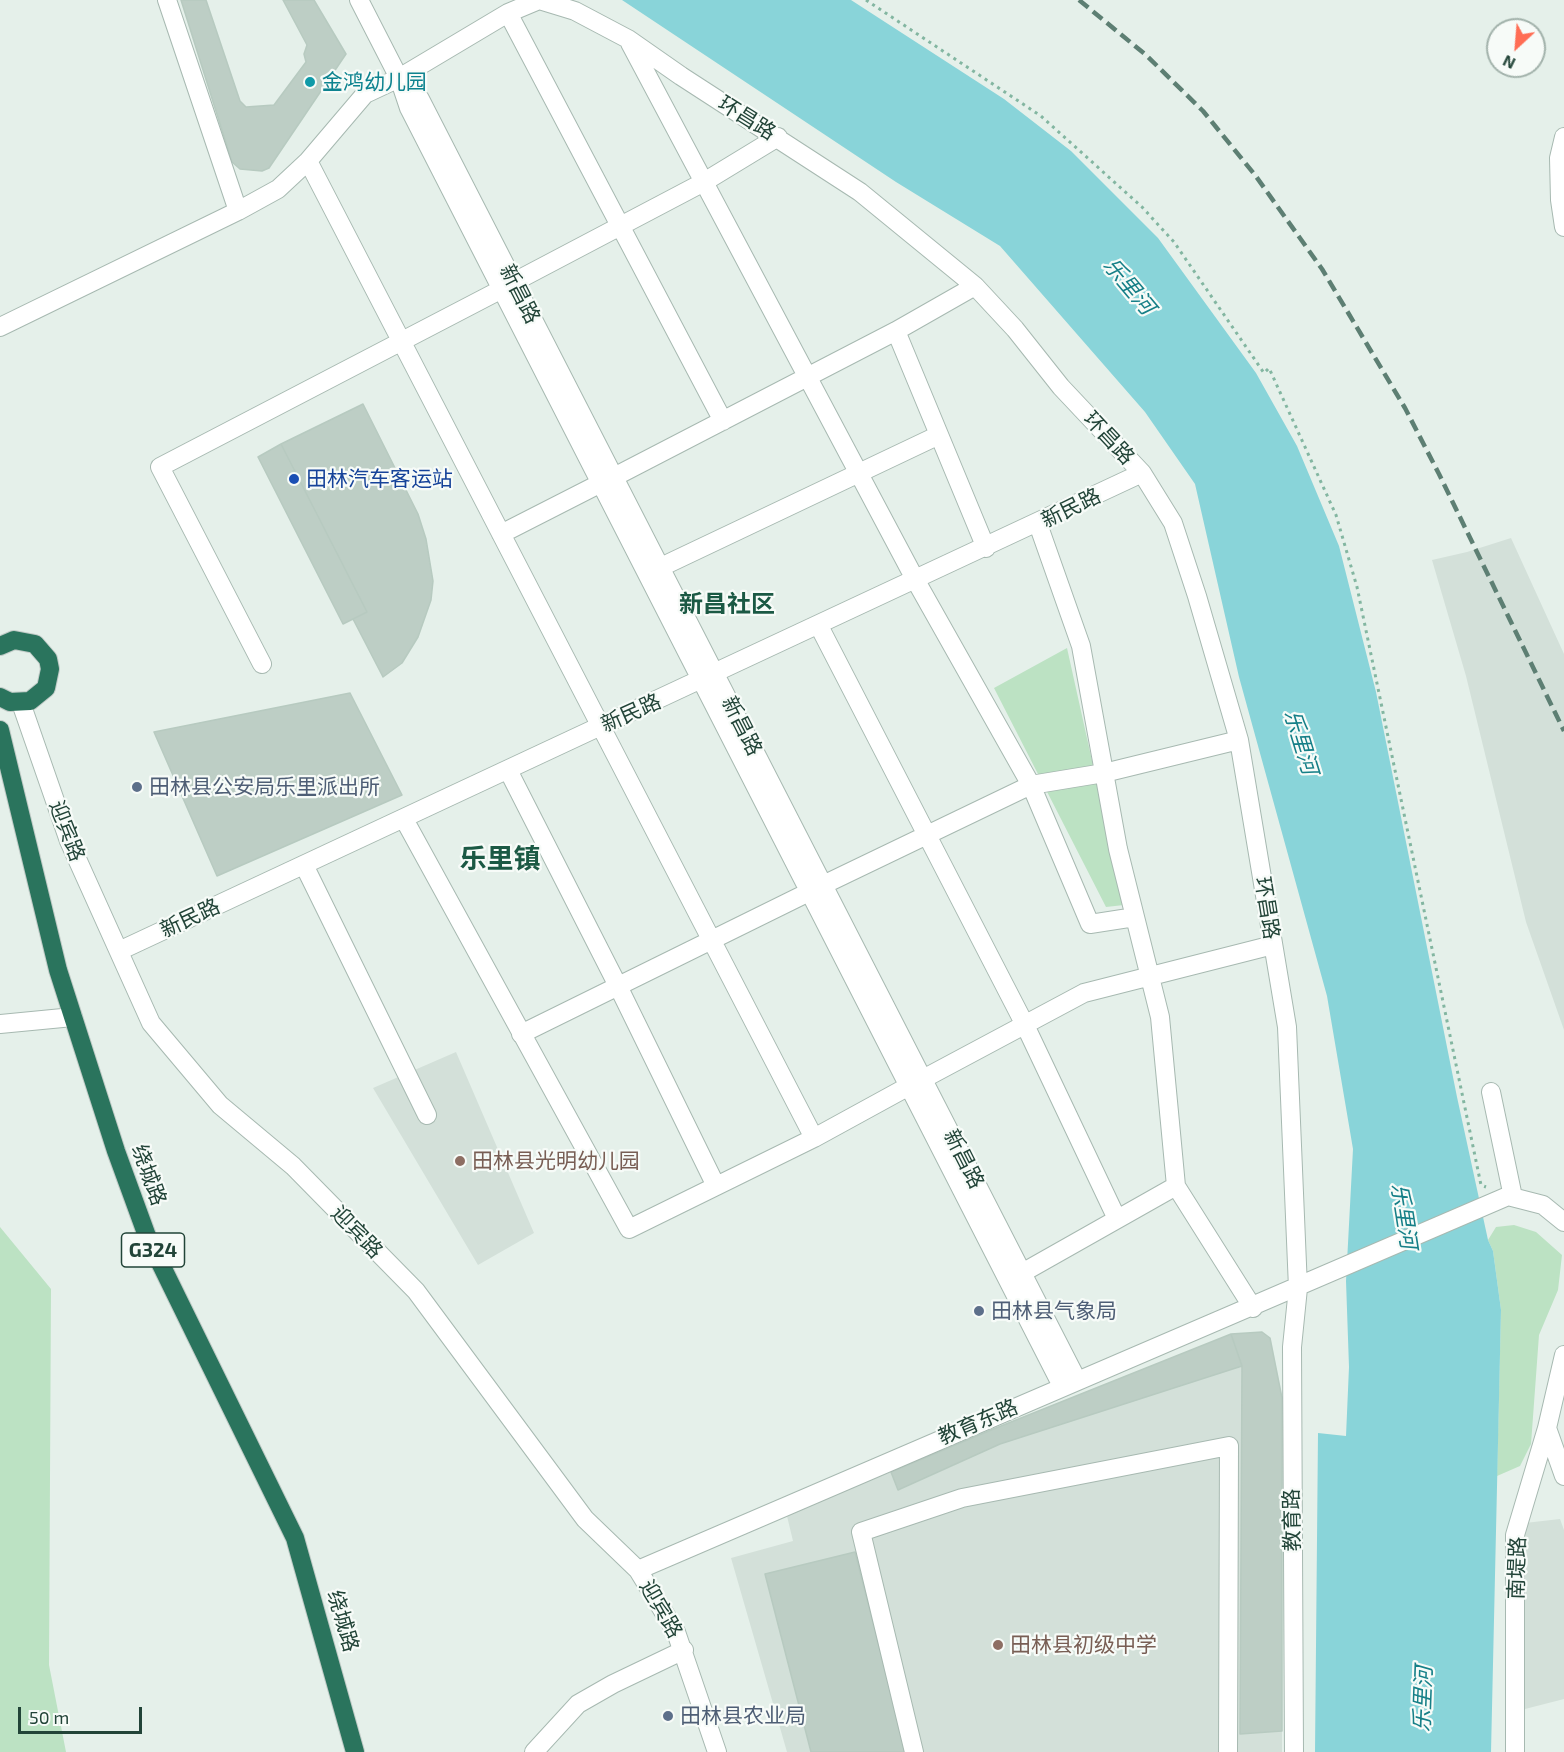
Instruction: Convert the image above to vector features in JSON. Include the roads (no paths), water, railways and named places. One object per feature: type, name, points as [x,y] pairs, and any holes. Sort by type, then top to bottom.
[{"type":"highway","points":[[0,646],[14,640],[24,640],[34,644],[48,659],[50,669],[46,688],[39,696],[21,703],[0,697]]},
{"type":"highway","name":"绕城路","points":[[0,730],[58,970],[116,1151],[147,1236],[295,1538],[355,1752]]},
{"type":"street","points":[[167,0],[238,211]]},
{"type":"street","name":"新昌路","points":[[359,0],[399,78],[420,99],[508,286],[1069,1383]]},
{"type":"street","name":"环昌路","points":[[0,327],[238,211],[278,189],[308,161],[365,94],[399,78],[508,13],[539,0],[575,11],[628,39],[860,192],[975,286],[1015,329],[1061,387],[1142,473],[1173,523],[1239,740],[1287,1027],[1298,1288]]},
{"type":"street","points":[[508,13],[723,421]]},
{"type":"street","points":[[628,39],[916,581],[1031,785],[1090,924],[1135,917]]},
{"type":"street","points":[[262,664],[160,467],[402,343],[704,182],[778,137]]},
{"type":"street","points":[[1564,138],[1559,158],[1560,200],[1564,227]]},
{"type":"street","points":[[308,161],[814,1138]]},
{"type":"street","points":[[501,534],[896,331],[975,286]]},
{"type":"street","points":[[896,331],[986,548]]},
{"type":"street","points":[[661,567],[939,435]]},
{"type":"street","name":"新民路","points":[[119,951],[709,678],[1142,473]]},
{"type":"street","name":"新昌路","points":[[608,480],[661,567],[709,678]]},
{"type":"street","points":[[1038,524],[1081,646],[1118,849],[1160,1017],[1176,1186],[1252,1308]]},
{"type":"street","points":[[819,626],[1025,1025],[1117,1219]]},
{"type":"street","name":"迎宾路","points":[[21,703],[69,841],[151,1023],[220,1105],[293,1166],[416,1291],[585,1519],[638,1570],[676,1632],[684,1650],[717,1752]]},
{"type":"street","points":[[521,1034],[711,939],[1031,785],[1104,773],[1239,740]]},
{"type":"street","points":[[508,770],[716,1186]]},
{"type":"street","points":[[404,819],[628,1229],[814,1138],[1084,993],[1273,945]]},
{"type":"street","points":[[304,865],[427,1115]]},
{"type":"street","points":[[0,1024],[73,1017]]},
{"type":"street","name":"新昌路","points":[[916,1082],[1022,1273],[1069,1383]]},
{"type":"street","points":[[1491,1092],[1510,1197],[1543,1205],[1564,1222]]},
{"type":"street","points":[[1022,1273],[1176,1186]]},
{"type":"street","name":"教育东路","points":[[638,1570],[1069,1383],[1252,1308],[1510,1197]]},
{"type":"street","name":"教育路","points":[[1294,1752],[1292,1347],[1298,1288]]},
{"type":"street","name":"南堤路","points":[[1515,1752],[1515,1535],[1547,1428],[1564,1355]]},
{"type":"street","points":[[1547,1428],[1564,1476]]},
{"type":"street","points":[[914,1752],[861,1532],[962,1498],[1229,1446],[1228,1752]]},
{"type":"street","points":[[534,1752],[578,1704],[613,1684],[684,1650]]},
{"type":"water","name":"乐里河","points":[[622,0],[851,0],[1004,99],[1071,151],[1158,238],[1256,373],[1297,446],[1339,546],[1376,692],[1457,1097],[1488,1240],[1493,1251],[1501,1310],[1491,1752],[1315,1752],[1318,1433],[1346,1436],[1349,1367],[1346,1281],[1353,1149],[1327,996],[1239,677],[1195,484],[1145,412],[1000,246],[896,182]]},
{"type":"railway","points":[[1079,0],[1146,55],[1203,111],[1255,175],[1322,269],[1405,408],[1564,731]]},
{"type":"place","name":"金鸿幼儿园","points":[[310,82]]},
{"type":"place","name":"田林汽车客运站","points":[[294,479]]},
{"type":"place","name":"田林县公安局乐里派出所","points":[[137,787]]},
{"type":"place","name":"田林县光明幼儿园","points":[[460,1161]]},
{"type":"place","name":"田林县气象局","points":[[979,1311]]},
{"type":"place","name":"田林县初级中学","points":[[998,1645]]},
{"type":"place","name":"田林县农业局","points":[[668,1716]]},
{"type":"district","name":"新昌社区","points":[[727,604]]},
{"type":"district","name":"乐里镇","points":[[500,859]]}]
